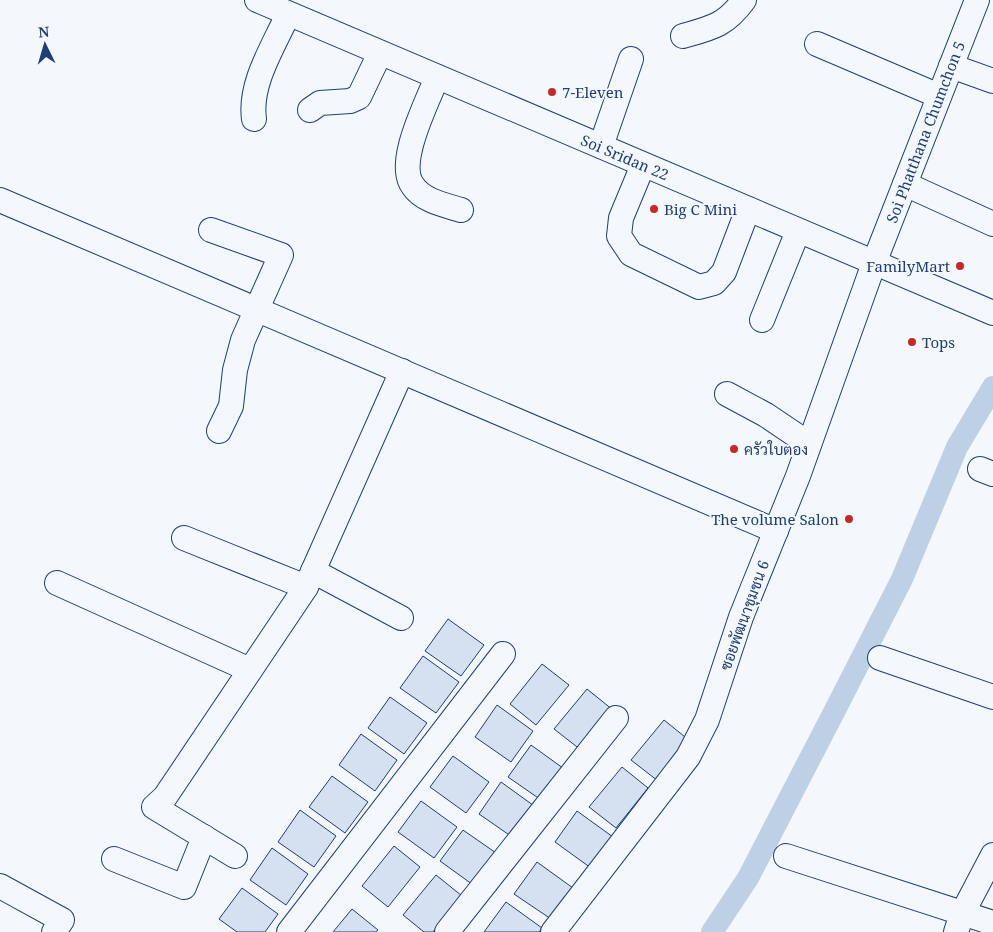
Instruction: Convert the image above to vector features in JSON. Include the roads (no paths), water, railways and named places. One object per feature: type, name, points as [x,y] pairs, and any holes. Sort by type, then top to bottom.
[{"type":"street","name":"Soi Sridan 22","points":[[257,0],[993,313]]},
{"type":"street","points":[[683,36],[717,27],[734,14],[744,0]]},
{"type":"street","name":"Soi Phatthana Chumchon 5","points":[[874,263],[951,66],[974,1]]},
{"type":"street","points":[[254,119],[252,106],[255,89],[288,14]]},
{"type":"street","points":[[817,44],[939,96]]},
{"type":"street","points":[[310,110],[320,103],[350,101],[359,97],[380,53]]},
{"type":"street","points":[[601,146],[631,59]]},
{"type":"street","points":[[951,66],[993,81]]},
{"type":"street","points":[[437,77],[409,150],[407,171],[413,186],[434,202],[461,210]]},
{"type":"street","points":[[644,165],[621,218],[619,236],[631,254],[699,287],[714,282],[724,272],[748,210]]},
{"type":"street","points":[[904,184],[993,224]]},
{"type":"street","points":[[0,200],[776,531]]},
{"type":"street","points":[[211,230],[281,255],[243,340],[235,370],[230,406],[219,431]]},
{"type":"street","points":[[762,320],[798,231]]},
{"type":"street","name":"ซอยพัฒนาชุมชน 6","points":[[552,932],[692,750],[707,720],[741,617],[809,444],[874,263]]},
{"type":"street","points":[[235,856],[154,807],[165,797],[309,579],[402,371]]},
{"type":"street","points":[[728,394],[766,415],[809,444]]},
{"type":"street","points":[[184,538],[309,579],[402,618]]},
{"type":"street","points":[[56,583],[250,670]]},
{"type":"street","points":[[289,932],[503,654]]},
{"type":"street","points":[[880,658],[993,697]]},
{"type":"street","points":[[447,932],[616,718]]},
{"type":"street","points":[[114,859],[184,887],[204,837]]},
{"type":"street","points":[[959,923],[993,855]]},
{"type":"street","points":[[786,856],[959,923],[993,923]]},
{"type":"street","points":[[0,886],[62,920],[54,932]]},
{"type":"waterway","points":[[712,932],[748,878],[833,714],[902,579],[957,447],[993,387]]},
{"type":"place","name":"7-Eleven","points":[[552,92]]},
{"type":"place","name":"Big C Mini","points":[[654,209]]},
{"type":"place","name":"FamilyMart","points":[[960,266]]},
{"type":"place","name":"Tops","points":[[912,342]]},
{"type":"place","name":"ครัวใบตอง","points":[[734,449]]},
{"type":"place","name":"The volume Salon","points":[[849,519]]}]
